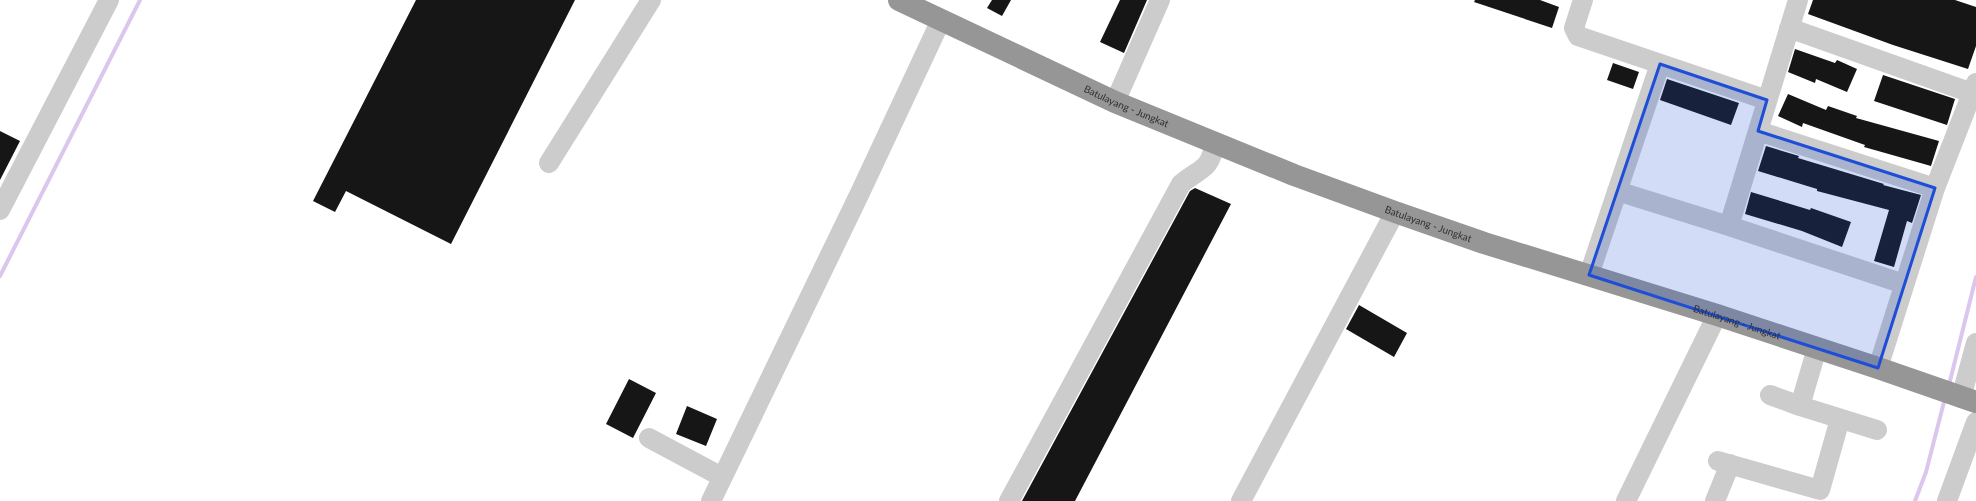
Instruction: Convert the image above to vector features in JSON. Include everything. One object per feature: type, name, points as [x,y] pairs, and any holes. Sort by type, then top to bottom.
[{"type":"highway","name":"Batulayang - Jungkat","points":[[899,0],[1115,102],[1215,143],[1394,212],[1484,243],[1717,315],[1817,348],[1884,350],[1956,396]]},
{"type":"street","points":[[0,210],[109,0]]},
{"type":"street","points":[[549,163],[651,0]]},
{"type":"street","points":[[1115,102],[1160,0]]},
{"type":"street","points":[[1583,0],[1574,28],[1578,36],[1767,100]]},
{"type":"street","points":[[1729,226],[1798,0]]},
{"type":"street","points":[[711,501],[859,195],[941,20]]},
{"type":"street","points":[[1789,28],[1974,88],[1935,188],[1884,350]]},
{"type":"street","points":[[1589,275],[1660,64]]},
{"type":"street","points":[[1758,131],[1935,188]]},
{"type":"street","points":[[1009,501],[1181,184],[1204,169],[1213,152],[1215,143]]},
{"type":"street","points":[[1618,191],[1904,284]]},
{"type":"street","points":[[1240,501],[1394,212]]},
{"type":"street","points":[[1626,501],[1717,315]]},
{"type":"street","points":[[1956,396],[1976,343]]},
{"type":"street","points":[[1800,406],[1817,348]]},
{"type":"street","points":[[1770,395],[1877,430]]},
{"type":"street","points":[[1715,501],[1724,463],[1820,490],[1840,419]]},
{"type":"street","points":[[1947,501],[1976,422]]},
{"type":"street","points":[[649,438],[722,477]]},
{"type":"highlighted area","points":[[1660,64],[1767,100],[1758,131],[1935,188],[1878,368],[1589,275]]},
{"type":"building","points":[[416,0],[575,0],[451,244],[346,191],[335,212],[313,201]]},
{"type":"building","points":[[992,0],[1011,0],[1002,16],[987,8]]},
{"type":"building","points":[[1120,0],[1147,0],[1124,53],[1100,42]]},
{"type":"building","points":[[1475,0],[1540,0],[1559,7],[1552,28],[1474,2]]},
{"type":"building","points":[[1813,0],[1955,0],[1976,7],[1976,46],[1968,69],[1893,45],[1808,14]]},
{"type":"building","points":[[1795,49],[1835,63],[1837,60],[1857,69],[1847,92],[1816,79],[1815,83],[1788,72]]},
{"type":"building","points":[[1613,63],[1639,72],[1633,89],[1607,80]]},
{"type":"building","points":[[1883,75],[1955,99],[1947,125],[1874,101]]},
{"type":"building","points":[[1667,79],[1739,103],[1731,125],[1660,100]]},
{"type":"building","points":[[1788,94],[1826,110],[1828,106],[1857,116],[1856,118],[1939,141],[1931,166],[1864,147],[1865,145],[1803,123],[1802,127],[1778,116]]},
{"type":"building","points":[[0,131],[20,141],[0,180]]},
{"type":"building","points":[[1766,146],[1799,156],[1798,158],[1884,184],[1883,185],[1921,195],[1912,223],[1907,221],[1894,267],[1874,261],[1889,210],[1817,191],[1817,189],[1758,171]]},
{"type":"building","points":[[1195,188],[1231,204],[1075,501],[1022,501],[1190,191]]},
{"type":"building","points":[[1751,192],[1810,210],[1811,208],[1851,222],[1842,247],[1802,231],[1745,214]]},
{"type":"building","points":[[1359,305],[1407,333],[1394,357],[1346,329]]},
{"type":"building","points":[[629,379],[656,393],[633,438],[606,424]]},
{"type":"building","points":[[687,406],[717,419],[706,446],[676,434]]},
{"type":"waterway","points":[[0,276],[140,0]]},
{"type":"waterway","points":[[1949,385],[1976,277]]},
{"type":"waterway","points":[[1915,501],[1926,472],[1945,398]]}]
